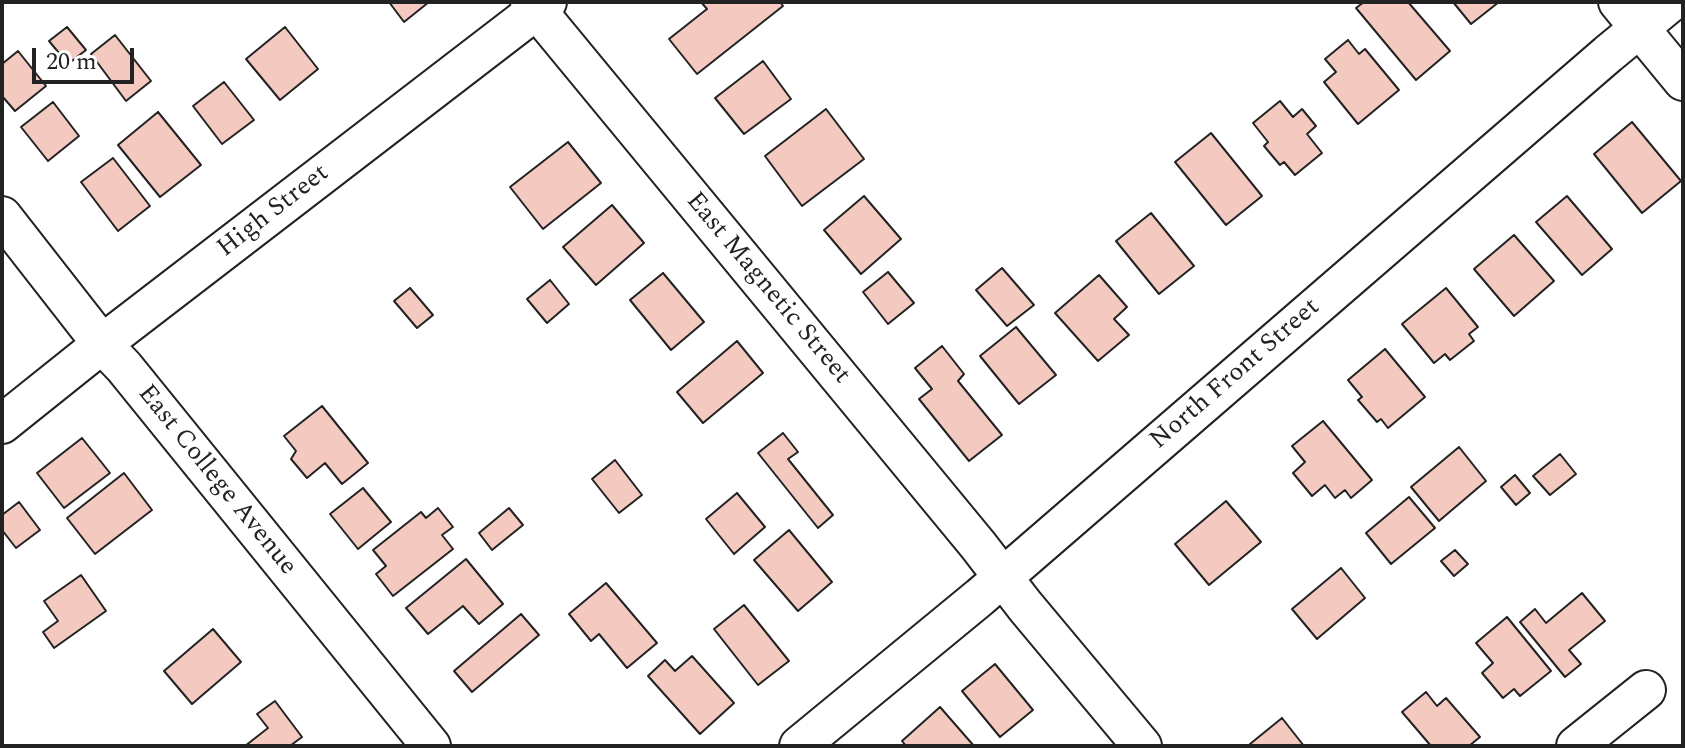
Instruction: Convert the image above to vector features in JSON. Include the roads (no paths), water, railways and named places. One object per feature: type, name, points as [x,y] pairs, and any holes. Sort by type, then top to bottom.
[{"type":"street","name":"North Front Street","points":[[799,746],[980,597],[1629,15],[1671,2]]},
{"type":"street","name":"High Street","points":[[2,424],[538,4]]},
{"type":"street","name":"East Magnetic Street","points":[[538,4],[1142,746]]},
{"type":"street","points":[[1629,15],[1683,81]]},
{"type":"street","name":"East College Avenue","points":[[2,216],[102,344],[124,367],[431,746]]},
{"type":"street","points":[[1576,746],[1646,690]]}]
